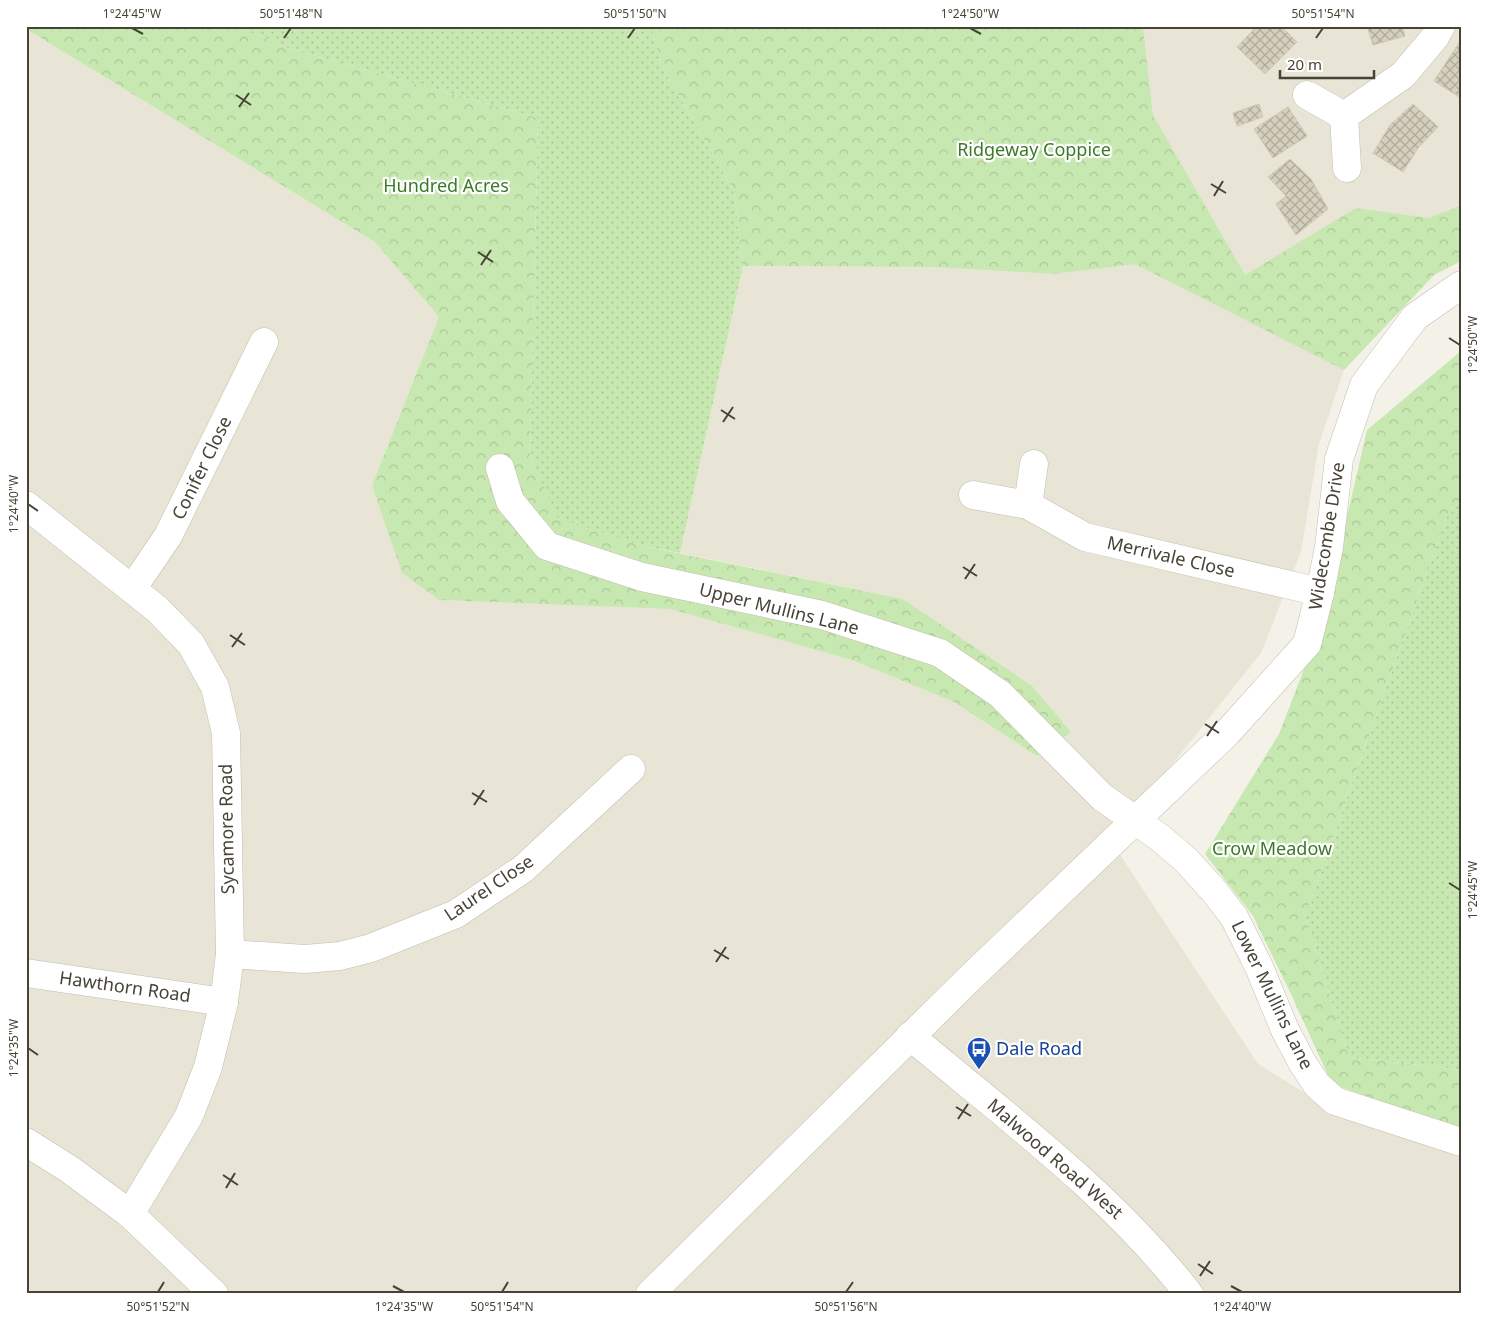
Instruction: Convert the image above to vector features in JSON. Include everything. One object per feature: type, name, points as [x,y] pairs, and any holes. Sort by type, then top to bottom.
[{"type":"street","points":[[1344,116],[1403,75],[1435,37],[1441,26]]},
{"type":"street","points":[[1307,95],[1344,116]]},
{"type":"street","points":[[1344,116],[1347,168]]},
{"type":"street","name":"Widecombe Drive","points":[[1134,820],[1227,733],[1307,644],[1329,547],[1339,460],[1364,385],[1415,317],[1461,285]]},
{"type":"street","name":"Conifer Close","points":[[132,590],[168,536],[264,342]]},
{"type":"street","points":[[1028,505],[1034,464]]},
{"type":"street","name":"Upper Mullins Lane","points":[[500,468],[510,501],[547,546],[642,577],[822,615],[940,653],[1000,694],[1102,797],[1134,820]]},
{"type":"street","name":"Merrivale Close","points":[[973,495],[1028,505],[1085,537],[1320,592]]},
{"type":"street","name":"Sycamore Road","points":[[26,505],[157,609],[190,644],[215,687],[226,733],[230,954],[224,1002],[208,1067],[189,1116],[130,1214]]},
{"type":"street","name":"Laurel Close","points":[[230,954],[305,959],[340,956],[371,948],[456,914],[523,869],[631,769]]},
{"type":"street","points":[[650,1294],[910,1036],[1134,820]]},
{"type":"street","name":"Lower Mullins Lane","points":[[1134,820],[1159,837],[1186,860],[1234,917],[1259,967],[1286,1030],[1303,1064],[1317,1085],[1335,1101],[1461,1142]]},
{"type":"street","name":"Hawthorn Road","points":[[26,973],[224,1002]]},
{"type":"street","name":"Malwood Road West","points":[[910,1036],[1096,1194],[1155,1251],[1189,1294]]},
{"type":"street","points":[[26,1142],[69,1169],[130,1214],[214,1294]]},
{"type":"shaded area","points":[[1143,26],[1461,26],[1461,261],[1434,275],[1344,370],[1319,444],[1301,552],[1261,653],[1111,841],[1258,1064],[1344,1117],[1461,1154],[1461,1294],[26,1294],[26,29],[375,242],[439,317],[372,485],[439,600],[670,609],[852,660],[954,702],[1037,756],[1070,732],[903,599],[680,553],[743,266],[932,267],[1053,274],[1153,115]]},
{"type":"green space","name":"Hundred Acres","points":[[26,26],[236,26],[288,48],[538,118],[530,454],[556,517],[643,546],[903,599],[1032,686],[1071,732],[1037,756],[954,702],[852,660],[670,609],[439,600],[402,573],[372,485],[439,317],[375,242],[26,29]]},
{"type":"green space","points":[[236,26],[651,26],[661,64],[734,191],[743,266],[680,553],[643,546],[556,518],[530,454],[538,118],[288,48]]},
{"type":"green space","name":"Ridgeway Coppice","points":[[651,26],[1143,26],[1153,115],[1245,275],[1356,208],[1428,218],[1461,206],[1461,261],[1434,275],[1344,370],[1135,264],[1053,274],[932,267],[743,266],[734,191],[661,64]]},
{"type":"green space","name":"Crow Meadow","points":[[1461,351],[1461,501],[1448,513],[1305,916],[1349,1057],[1461,1070],[1461,1130],[1332,1084],[1253,916],[1205,854],[1279,734],[1323,620],[1367,430]]},
{"type":"green space","points":[[1461,501],[1461,1070],[1349,1057],[1305,916],[1448,513]]},
{"type":"building","points":[[1257,26],[1281,26],[1297,42],[1265,74],[1237,47]]},
{"type":"building","points":[[1367,26],[1402,26],[1405,36],[1373,45]]},
{"type":"building","points":[[1459,43],[1461,44],[1461,98],[1434,81]]},
{"type":"building","points":[[1259,104],[1263,117],[1237,126],[1233,113]]},
{"type":"building","points":[[1413,104],[1438,127],[1418,148],[1403,172],[1373,153],[1390,125]]},
{"type":"building","points":[[1288,107],[1307,136],[1273,158],[1254,129]]},
{"type":"building","points":[[1290,159],[1311,179],[1328,209],[1296,235],[1276,204],[1286,196],[1268,177]]},
{"type":"place","name":"Dale Road","points":[[979,1070]]}]
